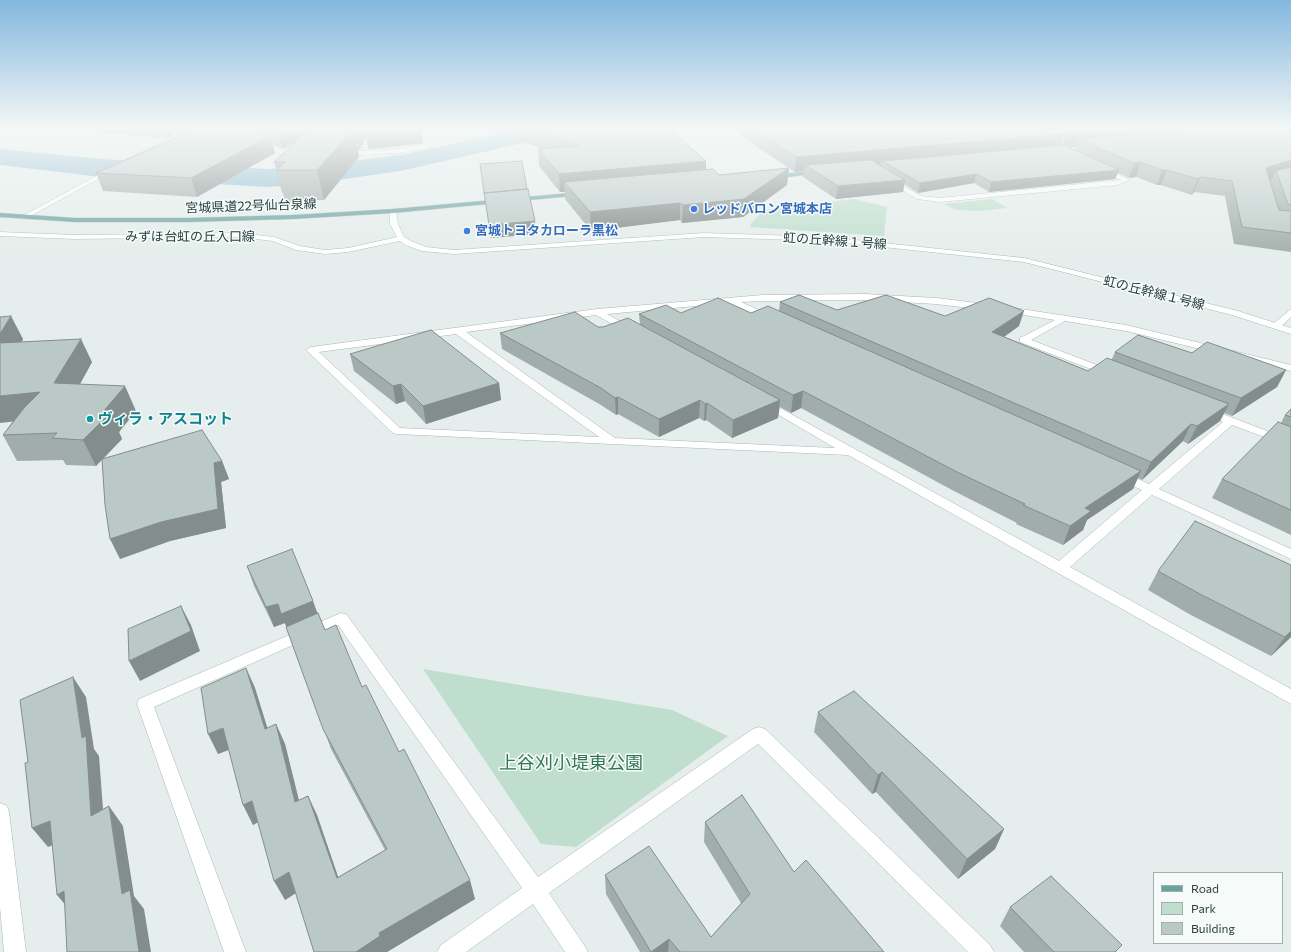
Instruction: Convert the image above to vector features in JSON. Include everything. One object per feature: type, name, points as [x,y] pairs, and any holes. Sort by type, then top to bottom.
[{"type":"main road","points":[[763,177],[807,173]]},
{"type":"main road","name":"宮城県道22号仙台泉線","points":[[0,216],[23,218],[188,220],[393,211],[592,193]]},
{"type":"street","points":[[23,218],[105,173]]},
{"type":"street","points":[[886,178],[919,198],[940,200],[1117,183],[1127,180],[1113,173]]},
{"type":"street","points":[[393,211],[394,224],[401,238]]},
{"type":"street","name":"みずほ台虹の丘入口線","points":[[0,234],[75,237],[239,235],[274,239],[299,248],[325,252],[348,250],[401,238]]},
{"type":"street","name":"虹の丘幹線１号線","points":[[401,238],[408,243],[426,249],[454,252],[704,235],[766,236],[865,242],[1024,260],[1235,313],[1291,331]]},
{"type":"street","points":[[852,452],[397,431],[310,350],[597,312],[729,301],[808,297],[865,297],[936,301],[1066,318],[1126,328],[1291,368]]},
{"type":"street","points":[[729,301],[780,324]]},
{"type":"street","points":[[597,312],[638,335]]},
{"type":"street","points":[[1276,326],[1291,312]]},
{"type":"street","points":[[1066,318],[1023,340],[1119,377]]},
{"type":"street","points":[[457,330],[611,440]]},
{"type":"street","points":[[756,399],[1291,698]]},
{"type":"street","points":[[1201,409],[1291,444]]},
{"type":"street","points":[[1060,568],[1230,421]]},
{"type":"street","points":[[1108,471],[1291,554]]},
{"type":"street","points":[[236,952],[145,704],[341,618],[536,891],[577,952]]},
{"type":"street","points":[[448,952],[759,734],[983,952]]},
{"type":"street","points":[[0,812],[15,952]]},
{"type":"green space","points":[[854,199],[887,207],[884,236],[750,227],[751,223],[764,210]]},
{"type":"green space","points":[[992,199],[1007,208],[978,211],[956,210],[944,204]]},
{"type":"green space","name":"上谷刈小堤東公園","points":[[423,669],[672,710],[728,736],[576,847],[541,844]]},
{"type":"building","points":[[104,173],[200,173],[191,178]]},
{"type":"building","points":[[481,173],[524,173],[527,189],[484,193]]},
{"type":"building","points":[[662,173],[717,173],[719,175],[781,173],[744,199],[683,205],[680,203],[590,212],[564,182]]},
{"type":"building","points":[[818,173],[894,173],[905,180],[838,186]]},
{"type":"building","points":[[903,173],[1082,173],[991,182],[976,174],[920,183]]},
{"type":"building","points":[[1179,173],[1268,173],[1279,210],[1291,211],[1291,233],[1242,227],[1232,181],[1200,177],[1198,179]]},
{"type":"building","points":[[1277,173],[1291,173],[1291,205],[1288,204]]},
{"type":"building","points":[[528,189],[535,221],[489,225],[484,193]]},
{"type":"building","points":[[799,295],[837,310],[886,295],[945,316],[989,298],[1024,311],[992,332],[1088,371],[1107,358],[1229,404],[1197,426],[1191,424],[1151,462],[780,302]]},
{"type":"building","points":[[718,298],[751,313],[768,306],[1141,471],[1085,508],[1091,511],[1070,526],[1023,505],[1025,504],[957,472],[803,391],[793,395],[639,314],[666,305],[681,313]]},
{"type":"building","points":[[575,312],[598,327],[603,327],[628,318],[780,400],[733,420],[700,400],[659,419],[618,397],[615,398],[601,388],[500,333]]},
{"type":"building","points":[[11,316],[0,334],[0,317]]},
{"type":"building","points":[[431,330],[499,383],[423,406],[401,384],[393,386],[350,354]]},
{"type":"building","points":[[1138,335],[1192,353],[1207,342],[1286,370],[1241,398],[1115,352]]},
{"type":"building","points":[[81,339],[54,383],[125,386],[102,413],[110,413],[83,440],[52,438],[57,433],[3,435],[24,408],[40,392],[0,396],[0,343]]},
{"type":"building","points":[[1291,409],[1291,417],[1285,415]]},
{"type":"building","points":[[1278,422],[1291,427],[1291,510],[1222,479]]},
{"type":"building","points":[[202,430],[222,461],[214,463],[218,509],[161,522],[110,539],[105,505],[102,459]]},
{"type":"building","points":[[1195,521],[1291,565],[1291,631],[1285,637],[1158,571]]},
{"type":"building","points":[[292,549],[313,601],[281,614],[278,604],[266,607],[247,566]]},
{"type":"building","points":[[181,606],[191,631],[129,661],[128,629]]},
{"type":"building","points":[[318,613],[325,630],[336,625],[362,687],[366,685],[399,752],[404,749],[470,880],[379,933],[380,936],[356,952],[314,952],[289,872],[274,881],[252,801],[243,805],[223,728],[208,734],[201,688],[246,668],[265,729],[276,724],[295,802],[308,796],[337,878],[387,849],[323,729],[286,627]]},
{"type":"building","points":[[73,677],[82,738],[86,736],[91,816],[109,806],[122,894],[130,890],[139,952],[67,952],[64,891],[57,895],[50,821],[32,828],[25,763],[28,762],[20,700]]},
{"type":"building","points":[[854,691],[1004,829],[967,859],[882,772],[878,775],[818,712]]},
{"type":"building","points":[[742,795],[794,872],[806,860],[884,952],[680,952],[669,939],[651,952],[605,875],[649,846],[711,937],[750,894],[705,822]]},
{"type":"building","points":[[1051,876],[1122,945],[1115,952],[1054,952],[1010,907]]},
{"type":"waterway","points":[[190,173],[265,178],[327,173]]},
{"type":"place","name":"レッドバロン宮城本店","points":[[694,209]]},
{"type":"place","name":"宮城トヨタカローラ黒松","points":[[467,231]]},
{"type":"place","name":"ヴィラ・アスコット","points":[[90,419]]}]
